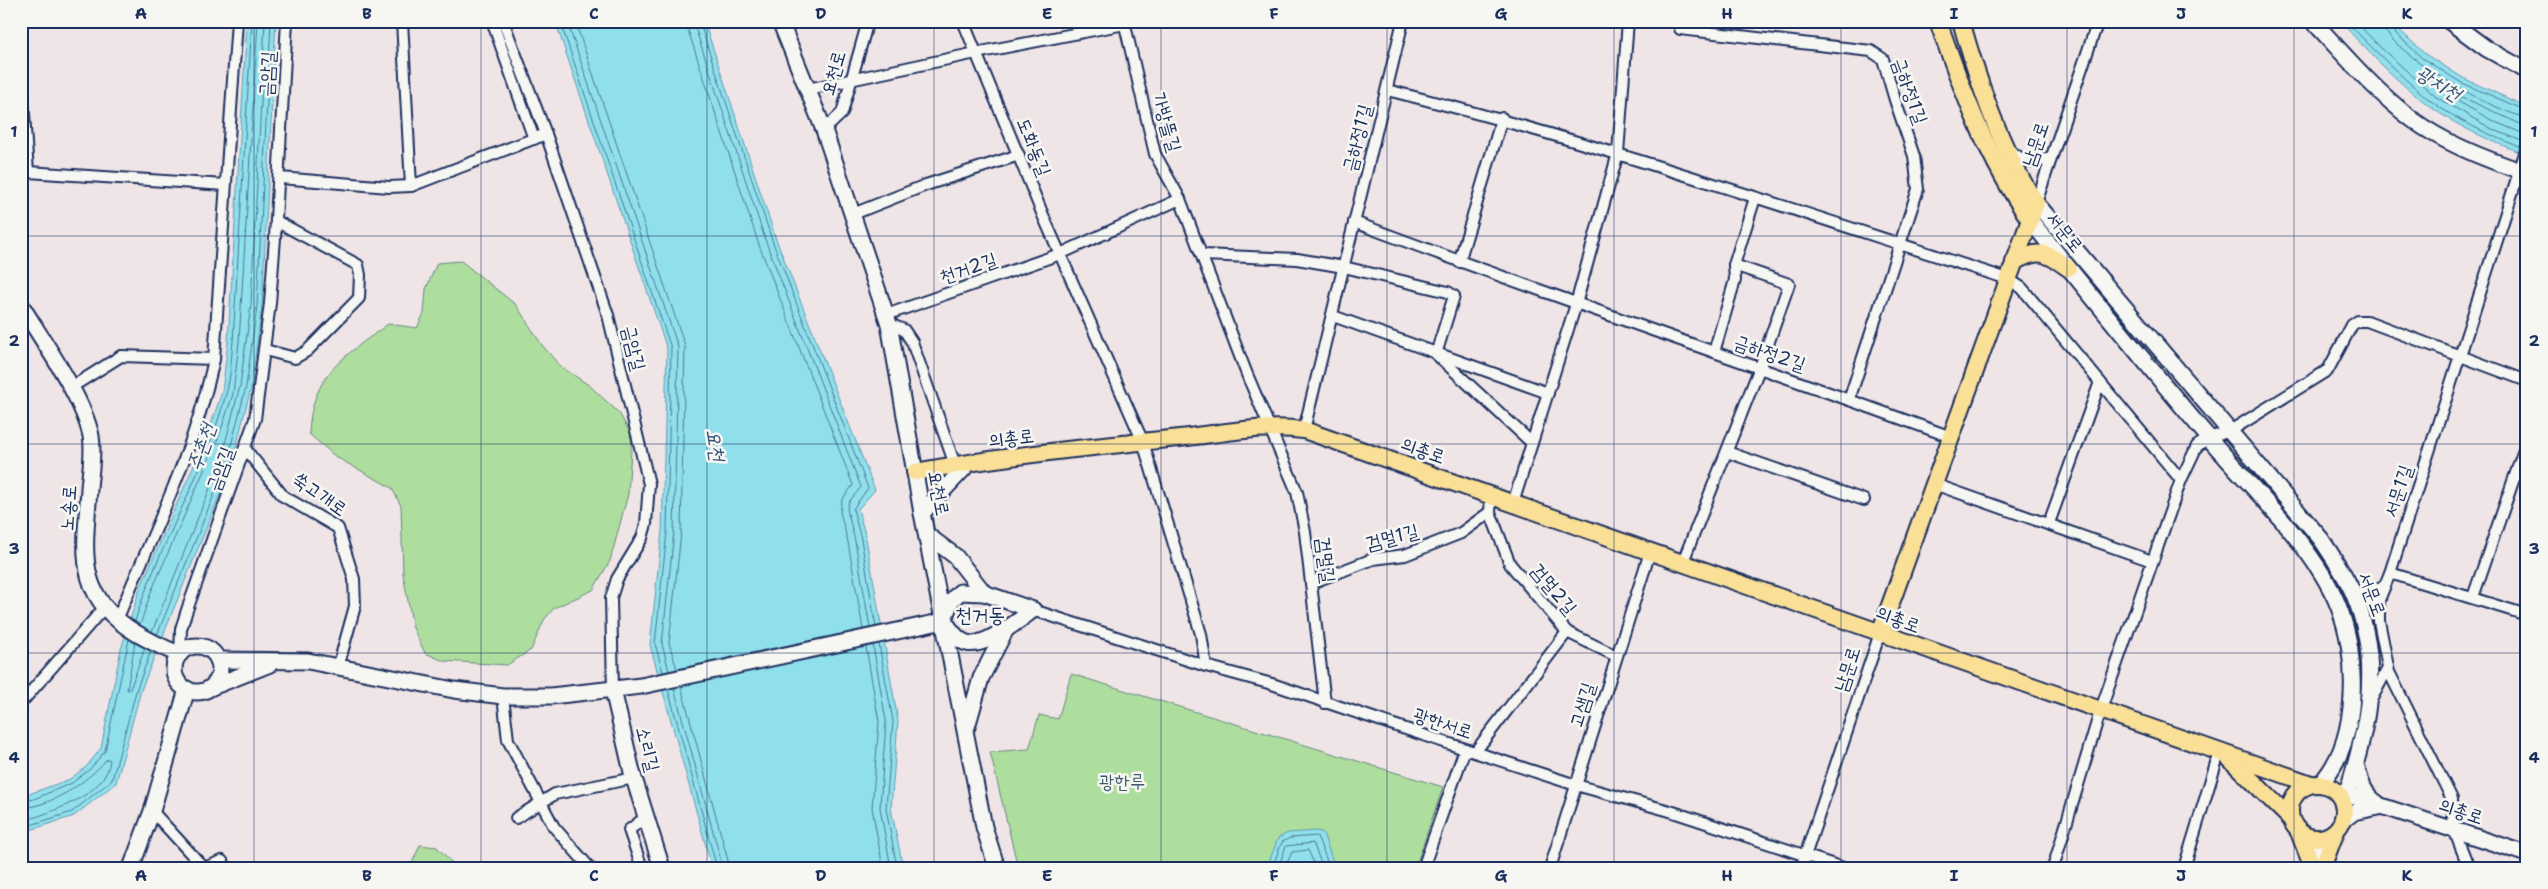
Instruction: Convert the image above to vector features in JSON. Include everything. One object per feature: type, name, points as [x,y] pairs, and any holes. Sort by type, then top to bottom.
[{"type":"main road","name":"서문로","points":[[1938,21],[1978,124],[1999,171],[2030,220]]},
{"type":"main road","name":"서문로","points":[[1961,21],[1978,78],[1994,120],[2036,203]]},
{"type":"main road","name":"남문로","points":[[1880,633],[2036,203]]},
{"type":"main road","points":[[2014,262],[2028,254],[2042,253],[2053,256],[2068,268]]},
{"type":"main road","name":"의총로","points":[[915,472],[962,464],[1270,428],[1304,430],[1513,502],[2100,712],[2316,784]]},
{"type":"main road","points":[[2223,754],[2290,818],[2302,839],[2310,867]]},
{"type":"main road","points":[[2290,818],[2290,809],[2296,793],[2316,784],[2338,813]]},
{"type":"main road","points":[[2302,839],[2314,838],[2338,813]]},
{"type":"main road","points":[[2310,867],[2338,813]]},
{"type":"street","points":[[119,622],[191,443],[207,395],[214,359],[237,21]]},
{"type":"street","name":"금암길","points":[[180,654],[181,629],[187,610],[246,450],[255,419],[265,350],[280,178],[287,21]]},
{"type":"street","points":[[402,21],[411,186]]},
{"type":"street","points":[[492,21],[534,139]]},
{"type":"street","name":"금암길","points":[[503,21],[546,134],[608,315],[649,484],[646,524],[642,538],[617,579],[611,598],[613,690]]},
{"type":"street","name":"요천로","points":[[780,21],[824,130],[888,320],[922,513],[984,826],[997,868]]},
{"type":"street","name":"요천로","points":[[824,130],[842,113],[853,80],[868,21]]},
{"type":"street","name":"도화동길","points":[[963,21],[1060,254],[1143,442]]},
{"type":"street","points":[[1388,90],[1403,21]]},
{"type":"street","points":[[1513,502],[1576,304],[1618,153],[1628,21]]},
{"type":"street","name":"남문로","points":[[2036,203],[2098,21]]},
{"type":"street","points":[[2313,21],[2370,82],[2414,120],[2453,142],[2522,167]]},
{"type":"street","points":[[2449,21],[2487,49],[2525,67]]},
{"type":"street","points":[[808,89],[1124,23]]},
{"type":"street","name":"가방뜰길","points":[[1124,23],[1155,154],[1180,199],[1203,255],[1246,372],[1270,428]]},
{"type":"street","name":"금하정1길","points":[[1680,29],[1871,51],[1883,59],[1914,156],[1918,189],[1902,245],[1849,400]]},
{"type":"street","points":[[21,70],[25,174],[225,185]]},
{"type":"street","name":"금하정1길","points":[[1354,222],[1388,90],[1502,118],[1618,153],[2008,278]]},
{"type":"street","points":[[1459,262],[1502,118]]},
{"type":"street","points":[[280,178],[389,187],[411,186],[546,134]]},
{"type":"street","name":"서문1길","points":[[2468,868],[2454,830],[2452,799],[2388,668],[2379,621],[2379,600],[2390,573],[2527,147]]},
{"type":"street","points":[[2008,149],[2019,159],[2028,162],[2038,163],[2052,156]]},
{"type":"street","points":[[853,214],[926,185],[1019,155]]},
{"type":"street","points":[[1714,352],[1735,280],[1734,265],[1755,198]]},
{"type":"street","points":[[1060,254],[1180,199]]},
{"type":"street","name":"서문로","points":[[2036,203],[2321,540],[2354,596],[2364,630],[2371,666],[2369,710],[2356,764],[2338,813]]},
{"type":"street","name":"서문로","points":[[2030,220],[2209,438],[2306,551],[2324,577],[2338,605],[2347,634],[2352,667],[2350,715],[2338,759],[2316,784]]},
{"type":"street","points":[[265,350],[295,358],[307,351],[359,298],[361,290],[358,265],[276,221]]},
{"type":"street","points":[[1304,430],[1333,316],[1354,222]]},
{"type":"street","name":"금하정2길","points":[[1354,222],[1459,262],[1760,367],[1951,437]]},
{"type":"street","name":"천거2길","points":[[888,320],[1060,254]]},
{"type":"street","points":[[1203,255],[1297,259],[1344,267],[1448,292],[1454,296],[1436,354]]},
{"type":"street","points":[[1682,564],[1760,367],[1789,284],[1734,265]]},
{"type":"street","points":[[2008,278],[2022,288],[2181,480]]},
{"type":"street","name":"노송로","points":[[21,305],[87,420],[91,438],[86,547],[88,578],[103,608],[119,622],[165,650],[180,654]]},
{"type":"street","points":[[1333,316],[1548,393]]},
{"type":"street","points":[[888,320],[904,330],[912,342],[962,464],[922,513]]},
{"type":"street","points":[[2053,868],[2100,712],[2181,480],[2191,455],[2197,446],[2209,438],[2230,432],[2328,370],[2352,325],[2358,321],[2367,321],[2527,381]]},
{"type":"street","points":[[1436,354],[1532,442]]},
{"type":"street","points":[[70,388],[121,356],[214,359]]},
{"type":"street","points":[[2049,523],[2100,382]]},
{"type":"street","name":"검멀길","points":[[1270,428],[1297,492],[1311,583],[1325,703]]},
{"type":"street","points":[[2472,597],[2527,441]]},
{"type":"street","points":[[1143,442],[1201,634],[1206,666]]},
{"type":"street","name":"쑥고개로","points":[[246,450],[283,496],[338,528],[354,580],[355,606],[338,667]]},
{"type":"street","points":[[1727,452],[1864,500]]},
{"type":"street","points":[[1934,484],[2049,523],[2152,561]]},
{"type":"street","points":[[1490,512],[1491,495]]},
{"type":"street","name":"검멀1길","points":[[1311,583],[1372,558],[1405,555],[1421,549],[1461,533],[1490,512]]},
{"type":"street","name":"검멀2길","points":[[1423,868],[1470,751],[1567,632],[1510,564],[1490,512]]},
{"type":"street","points":[[927,535],[955,556],[984,594]]},
{"type":"street","name":"고샘길","points":[[1550,868],[1650,552]]},
{"type":"street","points":[[2390,573],[2527,615]]},
{"type":"street","points":[[2354,596],[2384,586]]},
{"type":"street","points":[[944,621],[947,610],[955,595],[960,592],[984,594],[1033,610]]},
{"type":"street","points":[[21,703],[83,634],[103,608]]},
{"type":"street","points":[[944,621],[955,636],[968,644],[980,643],[1006,629],[1033,610]]},
{"type":"street","name":"광한서로","points":[[1033,610],[1206,666],[1272,684],[1470,751],[1576,785],[1670,811],[1843,868]]},
{"type":"street","points":[[218,660],[308,661],[398,681],[503,696],[551,696],[641,686],[944,621]]},
{"type":"street","points":[[966,731],[981,678],[1006,629]]},
{"type":"street","points":[[1567,632],[1616,656]]},
{"type":"street","name":"남문로","points":[[1801,868],[1880,633]]},
{"type":"street","points":[[131,868],[152,811],[170,750],[199,689],[220,674],[218,660],[208,649],[194,647],[180,654],[176,661],[175,676],[179,683],[199,689],[278,660]]},
{"type":"street","points":[[2350,715],[2369,710],[2388,668]]},
{"type":"street","name":"소리길","points":[[613,690],[634,778],[662,868]]},
{"type":"street","points":[[503,696],[508,740],[554,828],[590,868]]},
{"type":"street","points":[[2184,868],[2223,754]]},
{"type":"street","points":[[2356,764],[2364,790],[2369,798],[2382,806]]},
{"type":"street","points":[[516,818],[555,794],[634,778]]},
{"type":"street","points":[[2338,813],[2354,812],[2382,806]]},
{"type":"street","name":"의총로","points":[[2338,813],[2382,806],[2527,854]]},
{"type":"street","points":[[152,811],[204,868],[222,861],[227,868]]},
{"type":"street","points":[[642,868],[629,830],[646,817]]},
{"type":"green space","points":[[461,261],[516,305],[542,345],[560,366],[590,386],[619,413],[632,436],[628,494],[610,561],[593,590],[554,608],[544,620],[531,650],[507,665],[444,661],[425,653],[413,628],[403,574],[401,506],[392,488],[336,457],[309,434],[311,413],[316,396],[323,382],[333,369],[344,357],[388,324],[417,328],[424,313],[426,289],[437,263]]},
{"type":"green space","name":"광한루","points":[[1071,674],[1443,787],[1415,868],[1018,868],[990,752],[1029,749],[1039,715],[1058,719]]},
{"type":"green space","points":[[420,845],[437,847],[457,868],[410,868]]},
{"type":"water","points":[[247,21],[276,21],[262,306],[251,388],[231,467],[141,690],[116,783],[74,816],[21,833],[21,797],[70,779],[87,766],[101,748],[121,649],[140,588],[208,433],[222,392],[228,341]]},
{"type":"water","name":"요천","points":[[555,21],[704,21],[776,239],[875,490],[858,509],[866,538],[898,721],[891,808],[903,868],[712,868],[650,645],[662,531],[667,349]]},
{"type":"water","name":"광치천","points":[[2340,21],[2390,21],[2425,54],[2463,78],[2527,107],[2527,155],[2488,139],[2439,113],[2382,65]]},
{"type":"water","points":[[1318,831],[1323,833],[1335,868],[1267,868],[1278,838],[1288,833]]},
{"type":"district","name":"천거동","points":[[980,615]]},
{"type":"water label","name":"주촌천","points":[[201,447]]}]
